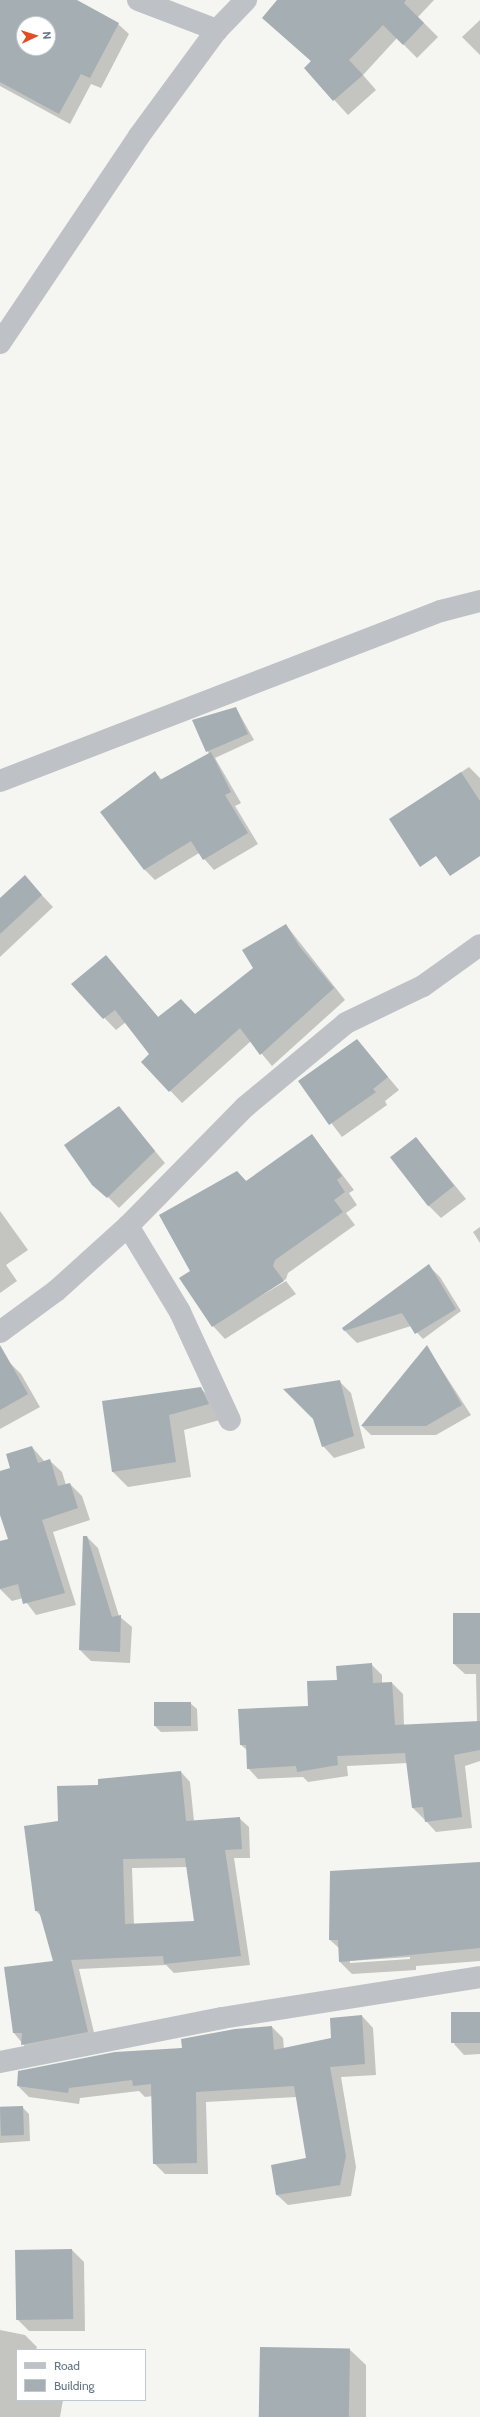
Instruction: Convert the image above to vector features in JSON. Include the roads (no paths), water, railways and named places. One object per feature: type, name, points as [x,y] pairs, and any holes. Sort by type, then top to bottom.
[{"type":"street","points":[[138,0],[217,30]]},
{"type":"street","points":[[0,343],[139,136],[217,30],[246,0]]},
{"type":"street","points":[[0,782],[441,611],[480,601]]},
{"type":"street","points":[[0,1332],[56,1291],[128,1226],[245,1107],[346,1023],[423,986],[480,945]]},
{"type":"street","points":[[128,1226],[180,1312],[230,1420]]},
{"type":"street","points":[[0,2062],[230,2017],[480,1977]]}]
